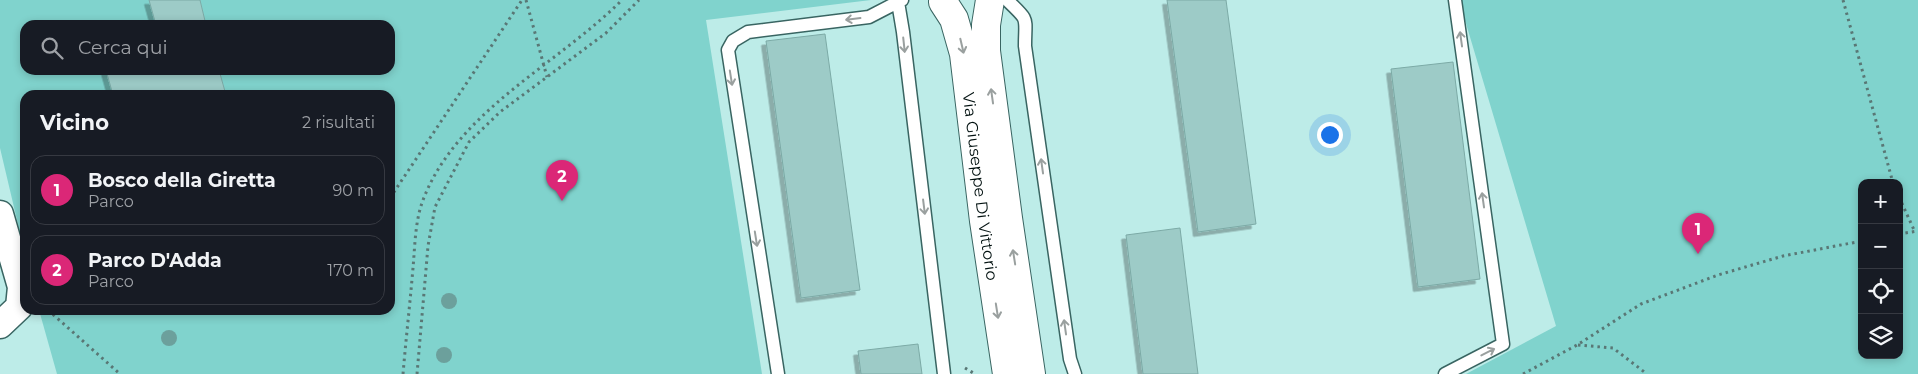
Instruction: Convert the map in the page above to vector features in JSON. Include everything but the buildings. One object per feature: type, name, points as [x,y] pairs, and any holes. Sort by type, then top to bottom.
[{"type":"street","points":[[942,1],[964,3],[973,0]]},
{"type":"street","name":"Via Giuseppe Di Vittorio","points":[[990,0],[986,25],[986,51],[1031,374]]},
{"type":"street","name":"Via Giuseppe Di Vittorio","points":[[942,1],[954,19],[964,54],[984,221],[1007,374]]},
{"type":"street","points":[[0,214],[20,284]]},
{"type":"street","points":[[0,325],[18,307],[20,294]]},
{"type":"lane","points":[[1007,0],[1023,15],[1026,24],[1025,46],[1068,346],[1075,374]]},
{"type":"lane","points":[[1445,374],[1503,344],[1455,0]]},
{"type":"lane","points":[[778,374],[728,50],[733,41],[748,32],[869,17],[900,1],[944,374]]},
{"type":"path","points":[[395,190],[522,0]]},
{"type":"path","points":[[526,0],[547,77]]},
{"type":"path","points":[[403,374],[416,232],[423,201],[441,165],[464,134],[496,103],[600,22],[622,0]]},
{"type":"path","points":[[417,374],[428,246],[435,208],[469,142],[500,112],[606,33],[639,0]]},
{"type":"path","points":[[1843,0],[1891,179]]},
{"type":"path","points":[[1903,205],[1916,231],[1903,233]]},
{"type":"path","points":[[1522,374],[1577,345],[1641,304],[1718,275],[1783,256],[1858,243]]},
{"type":"path","points":[[54,315],[120,374]]},
{"type":"path","points":[[1577,345],[1613,348],[1647,374]]},
{"type":"shaded area","points":[[0,0],[871,0],[706,20],[762,374],[57,374],[40,315],[395,315],[395,90],[20,90],[20,233],[0,148]]},
{"type":"shaded area","points":[[1459,0],[1918,0],[1918,374],[1466,374],[1556,326]]},
{"type":"place","name":"Parco D'Adda","points":[[562,201]]},
{"type":"place","name":"Bosco della Giretta","points":[[1698,254]]}]
